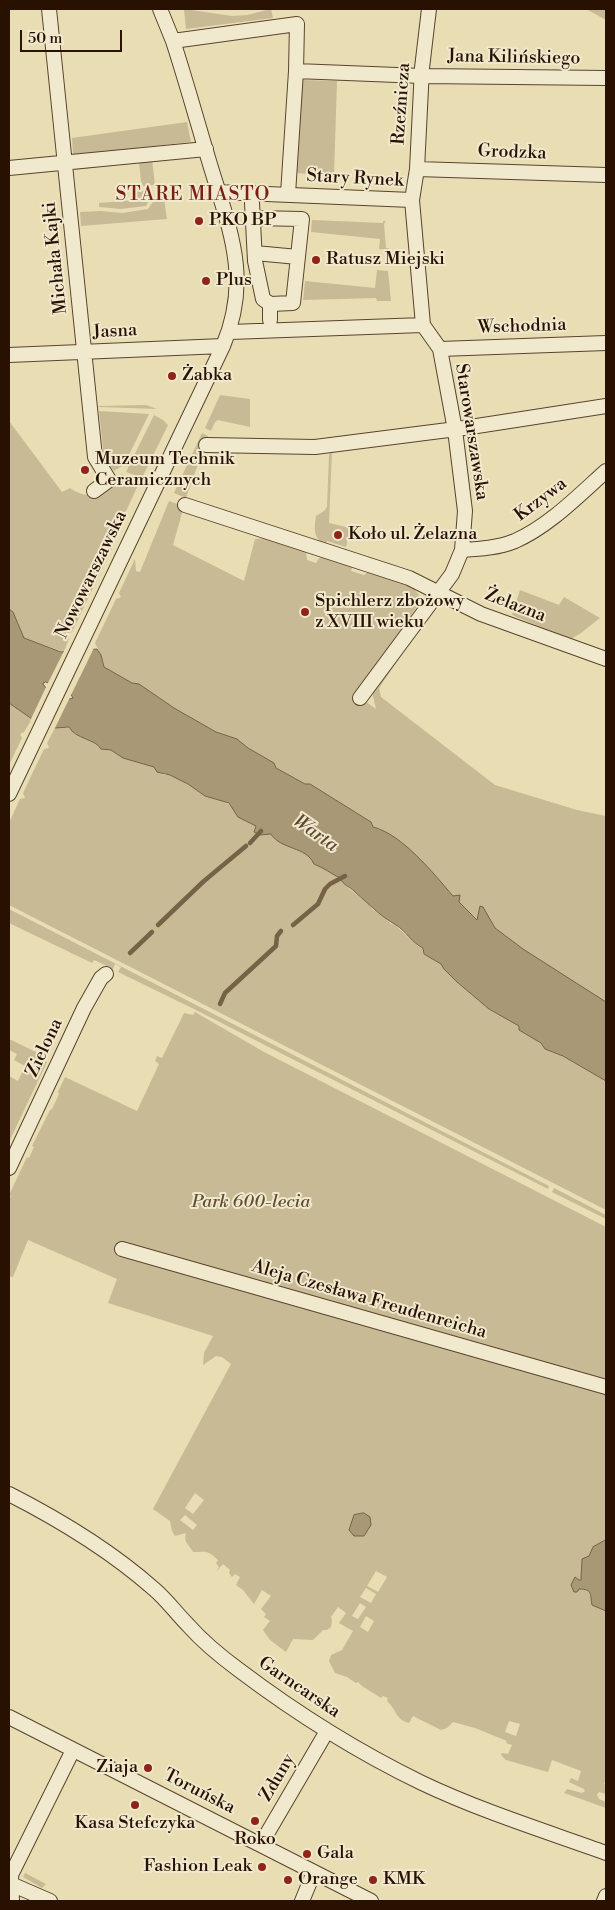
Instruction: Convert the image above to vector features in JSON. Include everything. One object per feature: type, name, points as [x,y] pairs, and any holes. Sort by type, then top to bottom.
[{"type":"street","name":"Michała Kajki","points":[[49,9],[95,457],[110,480],[94,491]]},
{"type":"street","name":"Nowowarszawska","points":[[9,794],[224,346],[230,332],[236,306],[237,272],[233,241],[173,40],[160,9]]},
{"type":"street","name":"Rzeźnicza","points":[[412,200],[417,169],[422,76],[429,9]]},
{"type":"street","points":[[173,40],[297,24],[288,194]]},
{"type":"street","name":"Jana Kilińskiego","points":[[296,71],[422,76],[606,78]]},
{"type":"street","points":[[9,168],[206,149]]},
{"type":"street","name":"Grodzka","points":[[417,169],[606,175]]},
{"type":"street","name":"Stary Rynek","points":[[218,192],[412,200],[423,325]]},
{"type":"street","points":[[252,203],[255,253],[263,299],[270,304],[293,303],[302,219],[253,218]]},
{"type":"street","points":[[255,253],[298,257]]},
{"type":"street","points":[[270,304],[270,320]]},
{"type":"street","points":[[230,332],[423,325]]},
{"type":"street","name":"Starowarszawska","points":[[360,698],[452,574],[462,550],[465,511],[455,430],[440,349],[423,325]]},
{"type":"street","name":"Wschodnia","points":[[440,349],[606,342]]},
{"type":"street","name":"Jasna","points":[[9,355],[224,346]]},
{"type":"street","points":[[206,445],[316,447],[455,430],[606,406]]},
{"type":"street","name":"Krzywa","points":[[462,550],[503,544],[525,536],[552,518],[606,471]]},
{"type":"street","name":"Żelazna","points":[[185,505],[409,578],[481,614],[606,659]]},
{"type":"street","name":"Zielona","points":[[9,1168],[84,1008],[101,978],[106,974]]},
{"type":"street","name":"Aleja Czesława Freudenreicha","points":[[122,1249],[606,1387]]},
{"type":"street","name":"Garncarska","points":[[9,1494],[76,1532],[126,1566],[165,1599],[189,1627],[223,1658],[327,1731],[422,1783],[479,1807],[606,1853]]},
{"type":"street","name":"Toruńska","points":[[9,1718],[371,1901]]},
{"type":"street","name":"Zduny","points":[[261,1844],[327,1731]]},
{"type":"street","points":[[12,1901],[11,1879],[73,1750]]},
{"type":"street","points":[[302,1901],[314,1872]]},
{"type":"street","points":[[11,1879],[50,1901]]},
{"type":"street","points":[[604,1901],[606,1896]]},
{"type":"green space","points":[[184,9],[232,16],[247,15],[271,9],[273,18],[186,29]]},
{"type":"green space","points":[[586,9],[606,9],[606,20]]},
{"type":"green space","points":[[301,80],[337,81],[334,175],[294,173]]},
{"type":"green space","points":[[187,122],[191,142],[73,155],[72,138]]},
{"type":"green space","points":[[152,159],[155,185],[143,186],[139,162],[75,170],[74,166]]},
{"type":"green space","points":[[137,190],[153,193],[146,206],[121,209],[99,207],[99,203],[137,200]]},
{"type":"green space","points":[[163,192],[167,219],[81,226],[80,212],[122,213],[148,209],[159,193]]},
{"type":"green space","points":[[312,220],[383,223],[383,221],[386,221],[384,224],[386,248],[389,248],[389,250],[379,249],[380,239],[311,232]]},
{"type":"green space","points":[[377,270],[388,271],[391,301],[377,301],[376,298],[303,300],[305,281],[375,288]]},
{"type":"green space","points":[[220,395],[250,399],[250,427],[218,420],[211,431],[205,428]]},
{"type":"green space","points":[[146,405],[157,409],[98,406]]},
{"type":"green space","points":[[99,411],[149,414],[124,465],[114,471],[104,458]]},
{"type":"green space","points":[[154,415],[168,425],[142,478],[126,472]]},
{"type":"green space","points":[[9,421],[62,492],[70,488],[84,494],[96,494],[120,481],[119,478],[122,474],[139,483],[122,520],[118,519],[106,545],[112,548],[96,582],[91,583],[93,588],[72,632],[67,633],[69,638],[64,652],[24,638],[13,612],[9,609]]},
{"type":"green space","points":[[202,433],[208,436],[186,498],[174,493]]},
{"type":"green space","points":[[332,451],[329,523],[350,528],[346,547],[327,541],[326,545],[319,540],[315,533],[316,516],[327,507],[329,455]]},
{"type":"green space","points":[[169,501],[184,506],[173,545],[244,581],[255,539],[265,538],[306,552],[307,560],[316,563],[319,558],[323,557],[353,566],[351,571],[364,575],[369,571],[409,583],[419,595],[417,606],[358,696],[376,709],[372,692],[422,625],[379,688],[381,697],[495,785],[577,810],[606,816],[606,1002],[523,949],[495,928],[481,906],[478,920],[425,865],[381,829],[373,827],[371,822],[310,784],[305,784],[276,768],[274,763],[248,748],[237,739],[216,732],[174,708],[139,684],[132,683],[104,667],[95,643],[116,599],[121,597],[119,593],[135,559],[136,571],[140,572]]},
{"type":"green space","points":[[520,590],[559,605],[564,597],[600,618],[571,639],[559,635],[512,615]]},
{"type":"green space","points":[[9,703],[32,719],[24,732],[20,734],[22,738],[9,765]]},
{"type":"green space","points":[[55,728],[69,728],[72,732],[98,745],[101,749],[111,750],[123,758],[154,767],[164,775],[170,775],[188,784],[205,796],[232,806],[236,813],[256,826],[254,832],[260,835],[271,834],[276,840],[305,853],[318,865],[341,878],[348,888],[418,946],[423,948],[424,954],[441,964],[457,982],[489,1009],[519,1026],[519,1030],[541,1043],[545,1049],[563,1056],[606,1081],[606,1210],[9,905],[9,823],[20,799],[25,798],[23,793],[44,749],[49,748],[47,743]]},
{"type":"green space","points":[[9,909],[549,1186],[548,1189],[118,972],[121,967],[115,964],[113,969],[94,960],[92,963],[9,923]]},
{"type":"green space","name":"Park 600-lecia","points":[[195,1012],[264,1052],[606,1227],[606,1779],[604,1784],[606,1785],[606,1794],[599,1792],[597,1795],[599,1799],[606,1802],[606,1808],[564,1793],[567,1789],[582,1793],[585,1791],[569,1782],[571,1778],[578,1781],[581,1771],[552,1760],[548,1772],[506,1760],[501,1755],[502,1753],[508,1754],[512,1745],[506,1743],[507,1741],[475,1728],[453,1722],[447,1728],[441,1730],[413,1716],[409,1723],[405,1722],[387,1701],[388,1698],[383,1696],[381,1698],[358,1682],[356,1683],[347,1677],[335,1673],[329,1661],[331,1655],[342,1650],[353,1631],[339,1623],[346,1613],[338,1607],[331,1617],[331,1627],[323,1630],[313,1640],[293,1639],[286,1652],[270,1640],[263,1630],[270,1621],[264,1617],[266,1614],[261,1609],[271,1596],[262,1590],[254,1604],[243,1590],[236,1585],[240,1577],[235,1574],[232,1577],[229,1573],[230,1570],[223,1564],[216,1572],[219,1567],[216,1563],[218,1560],[206,1552],[193,1552],[186,1541],[186,1533],[175,1536],[170,1521],[153,1509],[231,1364],[222,1357],[216,1356],[203,1365],[204,1353],[213,1336],[108,1303],[117,1279],[28,1240],[13,1277],[9,1276],[9,1200],[11,1196],[9,1195],[27,1157],[29,1158],[34,1147],[32,1146],[52,1109],[65,1077],[137,1111],[159,1064],[155,1061],[157,1056],[162,1058],[184,1013],[193,1015]],"holes":[[[195,1493],[204,1500],[193,1514],[185,1508]],[[185,1515],[197,1525],[193,1530],[180,1520]],[[376,1571],[387,1577],[378,1592],[367,1586]],[[366,1588],[376,1594],[371,1603],[360,1597]],[[360,1603],[366,1607],[358,1619],[352,1616]],[[366,1616],[374,1621],[368,1632],[360,1627]],[[509,1721],[520,1724],[516,1736],[505,1732]]]},
{"type":"green space","points":[[9,1039],[38,1053],[42,1060],[47,1062],[9,1142],[9,1076],[18,1081],[25,1066],[14,1060],[17,1054],[9,1050]]},
{"type":"green space","points":[[554,1188],[606,1215],[606,1219],[552,1192]]},
{"type":"green space","points":[[25,1873],[46,1884],[42,1888],[23,1877]]},
{"type":"water","name":"Warta","points":[[9,609],[13,612],[24,638],[61,652],[97,649],[101,655],[104,667],[132,683],[139,684],[174,708],[216,732],[237,739],[248,748],[274,763],[276,768],[305,784],[310,784],[371,822],[373,827],[384,831],[406,846],[453,896],[460,895],[459,902],[477,920],[480,906],[483,907],[495,928],[523,949],[606,1002],[606,1081],[563,1056],[545,1049],[541,1043],[519,1030],[519,1026],[489,1009],[457,982],[441,964],[424,954],[423,948],[375,910],[340,878],[314,864],[310,858],[300,851],[281,843],[271,834],[260,835],[254,832],[256,826],[238,817],[229,803],[205,796],[188,784],[170,775],[157,772],[154,767],[123,758],[111,750],[101,749],[95,743],[76,734],[69,727],[55,728],[32,719],[9,703]],"holes":[[[46,682],[70,693],[73,698],[69,699],[47,689],[43,684]]]},
{"type":"water","points":[[364,1513],[370,1517],[371,1525],[364,1536],[354,1536],[349,1530],[354,1515]]},
{"type":"water","points":[[606,1540],[606,1611],[592,1605],[589,1591],[579,1589],[577,1592],[574,1592],[571,1585],[575,1577],[581,1580],[582,1559],[589,1556],[593,1547]]},
{"type":"pier","points":[[94,647],[54,730],[30,721],[65,649]]},
{"type":"waterway","points":[[250,843],[261,831]]},
{"type":"waterway","points":[[158,925],[204,881],[246,846]]},
{"type":"waterway","points":[[293,925],[318,904],[325,889],[330,884],[345,876]]},
{"type":"waterway","points":[[220,1004],[225,993],[276,946],[277,936],[281,931]]},
{"type":"waterway","points":[[130,953],[152,932]]},
{"type":"place","name":"PKO BP","points":[[199,221]]},
{"type":"place","name":"Ratusz Miejski","points":[[316,260]]},
{"type":"place","name":"Plus","points":[[206,281]]},
{"type":"place","name":"Żabka","points":[[172,376]]},
{"type":"place","name":"Muzeum Technik Ceramicznych","points":[[85,470]]},
{"type":"place","name":"Koło ul. Żelazna","points":[[338,535]]},
{"type":"place","name":"Spichlerz zbożowy z XVIII wieku","points":[[305,612]]},
{"type":"place","name":"Ziaja","points":[[148,1768]]},
{"type":"place","name":"Kasa Stefczyka","points":[[135,1805]]},
{"type":"place","name":"Roko","points":[[255,1821]]},
{"type":"place","name":"Gala","points":[[307,1854]]},
{"type":"place","name":"Fashion Leak","points":[[262,1867]]},
{"type":"place","name":"Orange","points":[[288,1880]]},
{"type":"place","name":"KMK","points":[[373,1880]]},
{"type":"district","name":"STARE MIASTO","points":[[193,195]]}]
